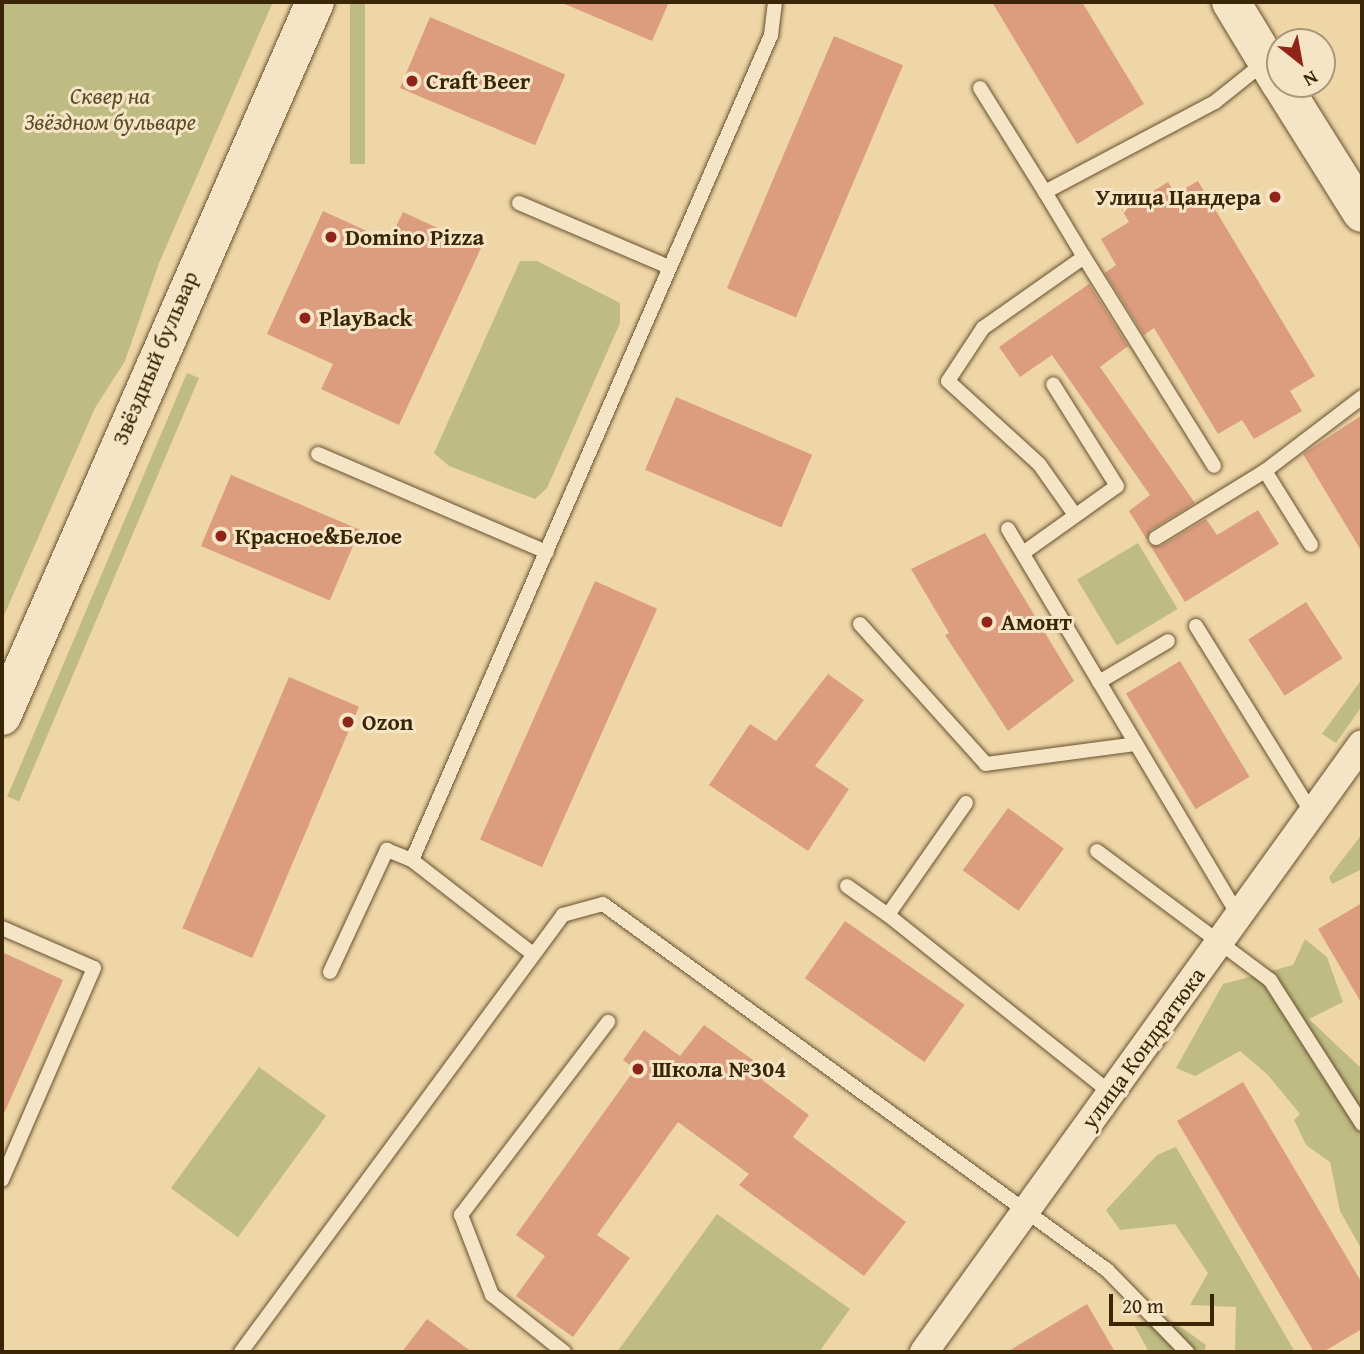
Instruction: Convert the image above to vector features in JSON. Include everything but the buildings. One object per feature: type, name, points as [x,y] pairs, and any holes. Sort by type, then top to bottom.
[{"type":"street","name":"Звёздный бульвар","points":[[2,716],[315,2]]},
{"type":"street","points":[[1231,2],[1266,60]]},
{"type":"street","points":[[1290,98],[1362,213]]},
{"type":"street","name":"улица Кондратюка","points":[[924,1352],[1362,744]]},
{"type":"lane","points":[[412,860],[771,35],[775,2]]},
{"type":"lane","points":[[1045,192],[1215,102],[1266,80]]},
{"type":"lane","points":[[980,88],[1214,466]]},
{"type":"lane","points":[[519,204],[669,268]]},
{"type":"lane","points":[[1075,515],[1039,464],[948,382],[983,328],[1084,257]]},
{"type":"lane","points":[[1023,553],[1117,486],[1053,384]]},
{"type":"lane","points":[[1157,538],[1265,471],[1362,397]]},
{"type":"lane","points":[[318,454],[547,552]]},
{"type":"lane","points":[[1265,471],[1311,545]]},
{"type":"lane","points":[[1008,529],[1238,917]]},
{"type":"lane","points":[[860,624],[986,764],[1136,744]]},
{"type":"lane","points":[[1196,626],[1313,815]]},
{"type":"lane","points":[[1099,682],[1168,641]]},
{"type":"lane","points":[[888,915],[966,803]]},
{"type":"lane","points":[[330,972],[387,850],[412,860],[533,954]]},
{"type":"lane","points":[[1097,851],[1283,994],[1362,1124]]},
{"type":"lane","points":[[847,886],[888,915],[1111,1093]]},
{"type":"lane","points":[[241,1352],[563,915],[603,904],[1132,1290],[1187,1352]]},
{"type":"lane","points":[[2,928],[94,968],[2,1180]]},
{"type":"lane","points":[[564,1352],[492,1296],[461,1214],[608,1022]]},
{"type":"green space","name":"Сквер на Звёздном бульваре","points":[[2,2],[273,2],[159,263],[125,361],[95,408],[2,620]]},
{"type":"green space","points":[[350,2],[365,2],[365,164],[350,164]]},
{"type":"green space","points":[[520,261],[537,261],[620,303],[620,323],[547,488],[535,499],[449,466],[434,453]]},
{"type":"green space","points":[[187,373],[199,378],[19,802],[7,796]]},
{"type":"green space","points":[[1138,543],[1178,609],[1117,646],[1077,580]]},
{"type":"green space","points":[[1362,679],[1362,706],[1336,743],[1322,734]]},
{"type":"green space","points":[[1362,834],[1362,869],[1332,884],[1329,877]]},
{"type":"green space","points":[[1305,939],[1327,957],[1343,1002],[1309,1019],[1362,1069],[1362,1250],[1340,1211],[1330,1162],[1306,1145],[1294,1120],[1300,1114],[1268,1075],[1240,1051],[1195,1076],[1176,1068],[1223,984],[1293,965]]},
{"type":"green space","points":[[259,1067],[326,1116],[238,1237],[171,1188]]},
{"type":"green space","points":[[1176,1147],[1295,1352],[1235,1352],[1236,1307],[1190,1305],[1208,1273],[1175,1224],[1120,1230],[1106,1210],[1157,1155]]},
{"type":"green space","points":[[717,1214],[850,1309],[819,1352],[617,1352]]},
{"type":"green space","points":[[1174,1322],[1206,1345],[1204,1352],[1149,1352],[1134,1325]]},
{"type":"place","name":"Craft Beer","points":[[412,81]]},
{"type":"place","name":"Улица Цандера","points":[[1275,197]]},
{"type":"place","name":"Domino Pizza","points":[[331,237]]},
{"type":"place","name":"PlayBack","points":[[305,318]]},
{"type":"place","name":"Красное&Белое","points":[[221,536]]},
{"type":"place","name":"Амонт","points":[[987,622]]},
{"type":"place","name":"Ozon","points":[[348,722]]},
{"type":"place","name":"Школа №304","points":[[638,1069]]}]
